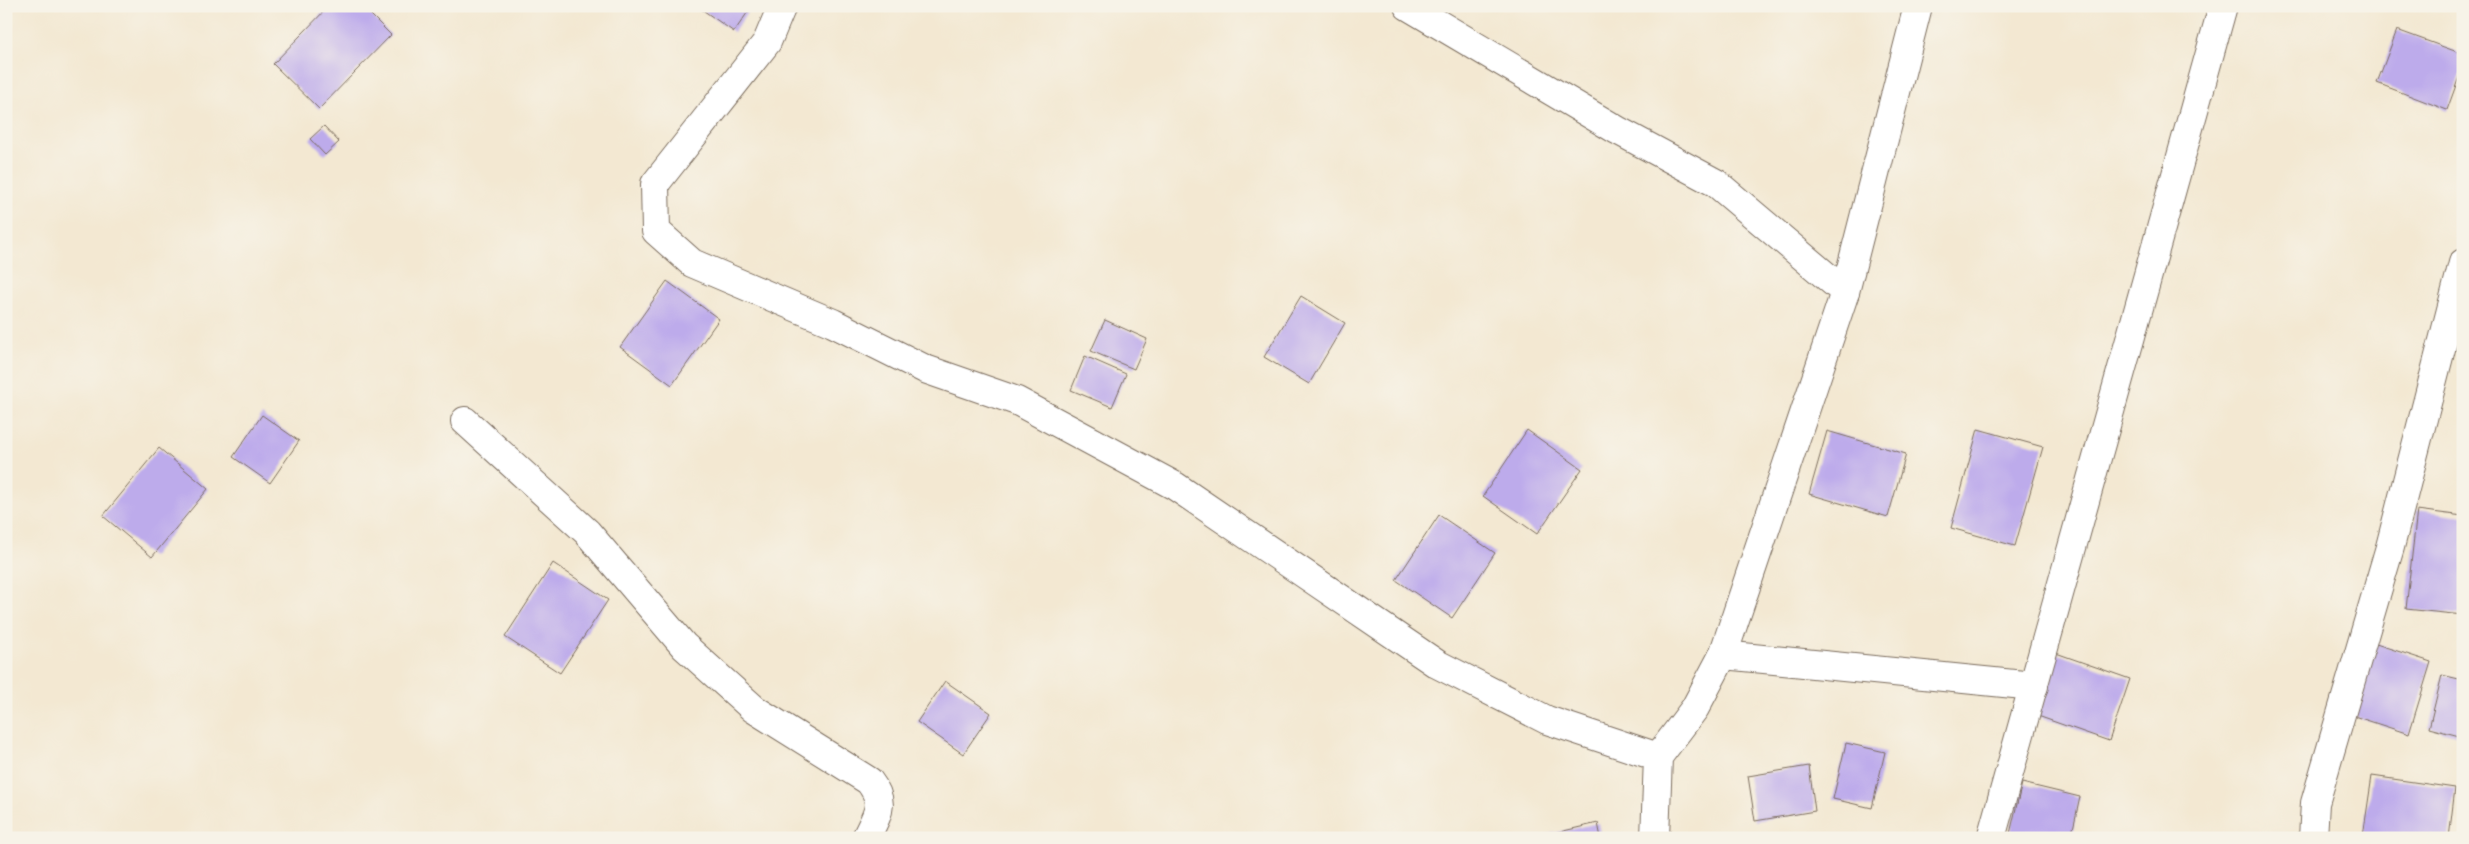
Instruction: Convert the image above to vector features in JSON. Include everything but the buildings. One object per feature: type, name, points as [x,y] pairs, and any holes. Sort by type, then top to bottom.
[{"type":"street","points":[[782,6],[767,42],[655,184],[656,231],[692,263],[833,323],[925,369],[1017,401],[1175,486],[1437,664],[1547,720],[1658,757]]},
{"type":"street","points":[[1408,6],[1617,130],[1716,183],[1845,292]]},
{"type":"street","points":[[1655,838],[1658,757],[1694,708],[1723,655],[1845,292],[1918,6]]},
{"type":"street","points":[[1990,838],[2223,6]]},
{"type":"street","points":[[2313,838],[2315,803],[2390,547],[2463,263]]},
{"type":"street","points":[[465,421],[587,532],[684,646],[754,709],[870,781],[879,793],[881,806],[866,838]]},
{"type":"street","points":[[1723,655],[2034,686]]}]
